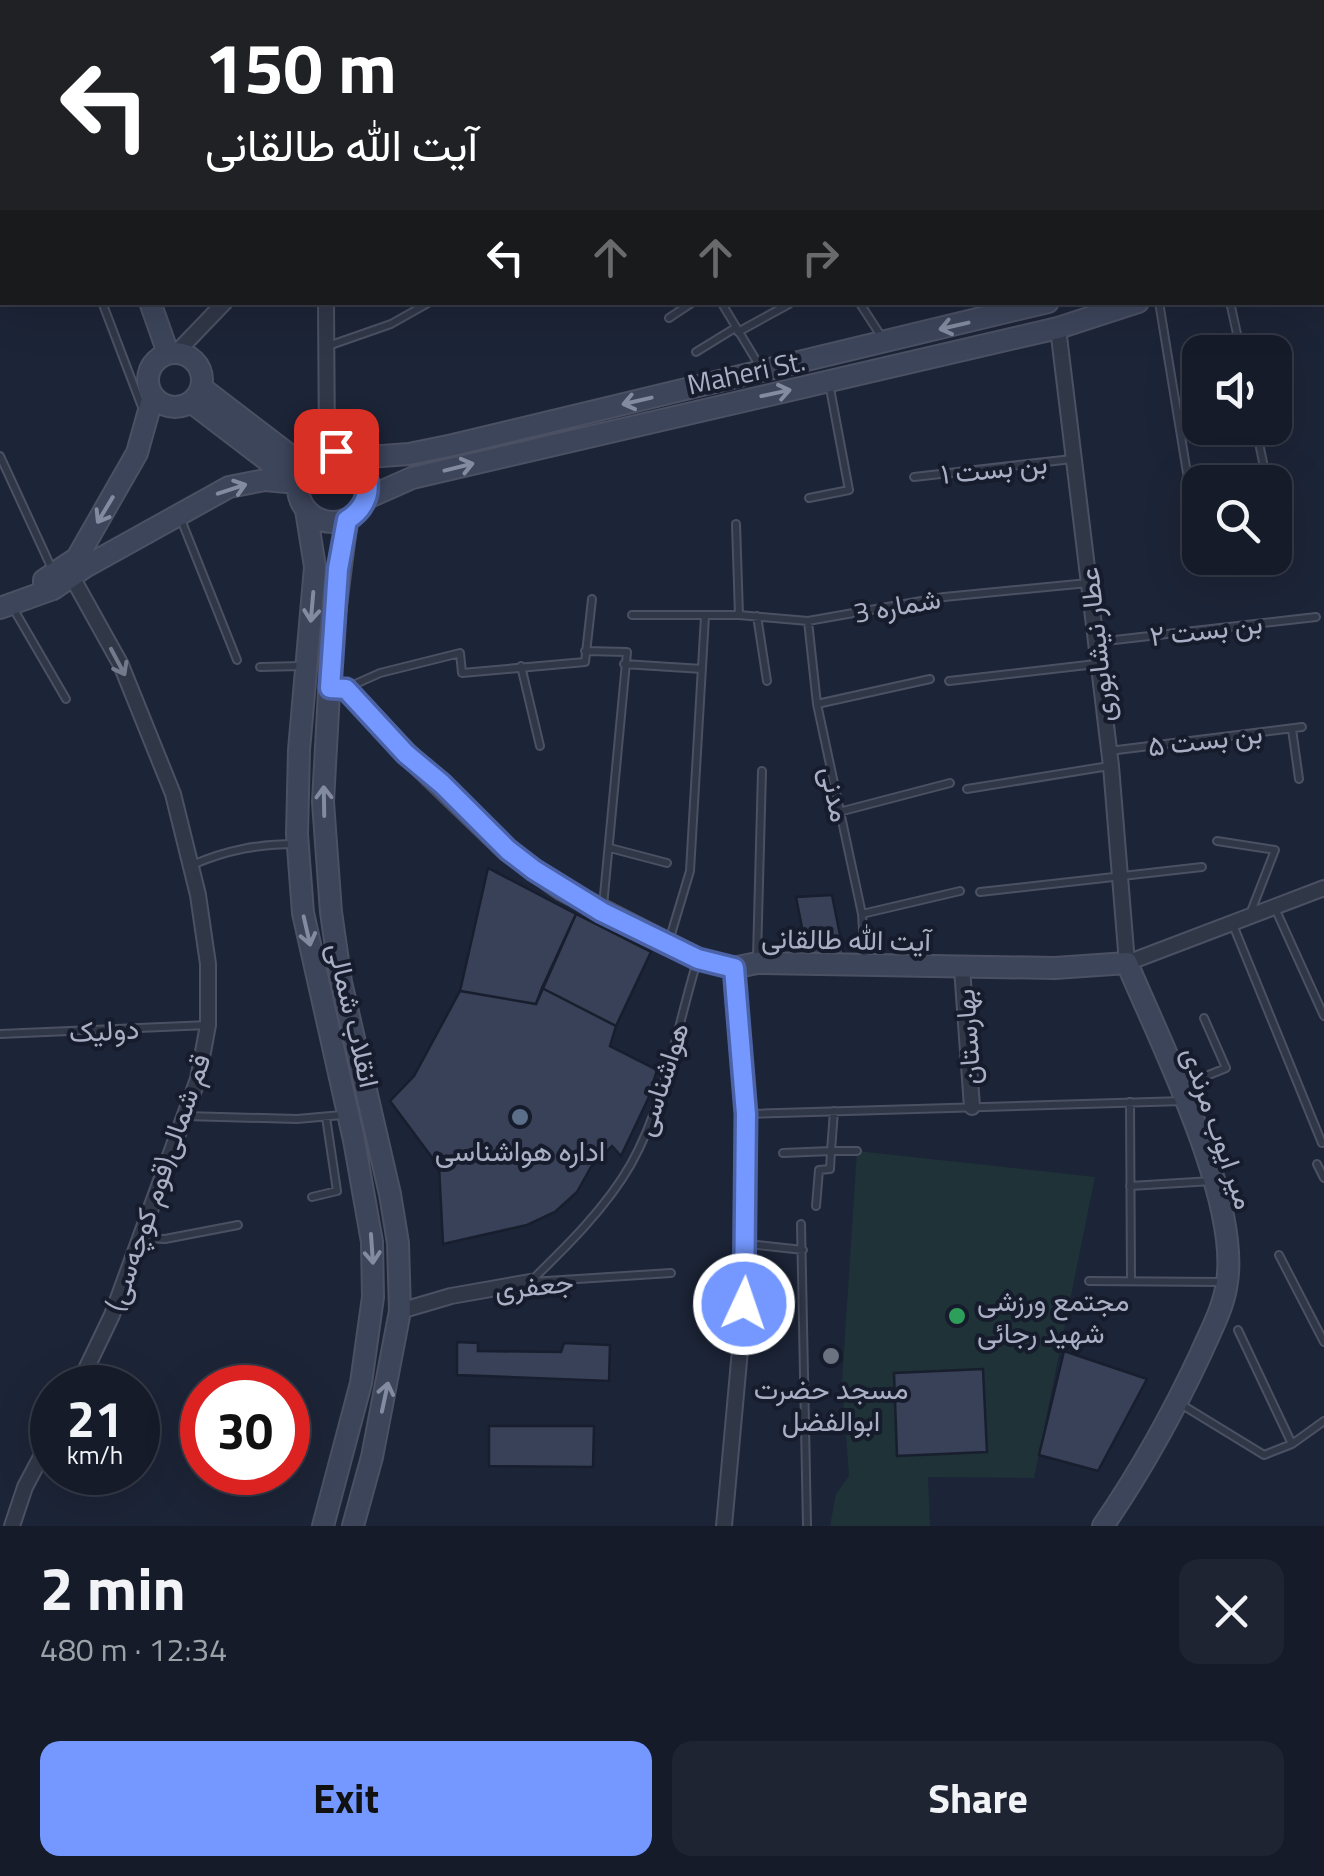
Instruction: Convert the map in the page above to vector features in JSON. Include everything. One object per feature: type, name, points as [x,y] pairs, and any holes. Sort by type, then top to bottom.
[{"type":"street","points":[[151,305],[173,352],[198,364],[203,380],[196,395],[184,406],[167,406],[153,396],[149,370],[154,362],[173,352],[221,305]]},
{"type":"street","points":[[10,603],[230,488],[301,475],[326,452],[326,305]]},
{"type":"street","name":"Maheri St.","points":[[355,458],[409,454],[1036,305]]},
{"type":"street","name":"Maheri St.","points":[[367,498],[412,478],[1058,328],[1129,305]]},
{"type":"street","name":"عطار نیشابوری","points":[[1058,328],[1110,758],[1127,963]]},
{"type":"street","points":[[196,395],[301,475]]},
{"type":"street","points":[[64,574],[122,482],[148,422],[153,396]]},
{"type":"street","points":[[301,475],[299,498],[306,510],[325,522],[347,520],[356,514],[367,498],[368,476],[355,458],[326,452]]},
{"type":"street","name":"انقلاب شمالی","points":[[306,510],[315,567],[298,750],[303,913],[372,1242],[373,1297],[361,1383],[323,1526]]},
{"type":"street","name":"انقلاب شمالی","points":[[347,520],[338,569],[338,689],[323,802],[331,912],[342,982],[393,1210],[400,1311],[372,1456],[353,1526]]},
{"type":"street","name":"قم شمالی(قوم کوچه‌سی)","points":[[64,574],[122,665],[173,794],[191,866],[208,964],[208,1025],[198,1079],[112,1315],[88,1365]]},
{"type":"street","name":"آیت الله طالقانی","points":[[338,689],[508,850],[561,889],[698,959],[734,968],[757,963],[962,968],[1127,963],[1274,905],[1323,890]]},
{"type":"street","name":"میر ایوب مرندی","points":[[1102,1526],[1178,1402],[1216,1320],[1228,1282],[1228,1241],[1214,1181],[1127,963]]},
{"type":"street","points":[[724,1526],[747,1273],[746,1114],[734,968]]},
{"type":"street","name":"بهارستان","points":[[962,968],[972,1107]]},
{"type":"street","name":"جعفری","points":[[400,1311],[450,1296],[530,1282]]},
{"type":"street","points":[[345,1449],[358,1462],[372,1456]]},
{"type":"street","points":[[12,1526],[30,1477]]},
{"type":"lane","points":[[103,305],[148,422]]},
{"type":"lane","points":[[326,346],[391,324],[425,305]]},
{"type":"lane","points":[[669,318],[688,305]]},
{"type":"lane","points":[[722,305],[764,371]]},
{"type":"lane","points":[[696,352],[787,305]]},
{"type":"lane","points":[[861,305],[886,342]]},
{"type":"lane","points":[[1159,305],[1186,465]]},
{"type":"lane","points":[[1231,305],[1237,335]]},
{"type":"lane","points":[[808,498],[849,490],[828,382]]},
{"type":"lane","points":[[0,456],[64,574]]},
{"type":"lane","name":"بن بست ۱","points":[[914,477],[1074,459]]},
{"type":"lane","points":[[178,513],[237,660]]},
{"type":"lane","points":[[736,524],[739,614]]},
{"type":"lane","name":"شماره 3","points":[[632,616],[739,614],[808,621],[944,597],[1089,583]]},
{"type":"lane","points":[[338,689],[380,673],[460,653],[462,673],[585,662],[592,599]]},
{"type":"lane","points":[[10,603],[66,699]]},
{"type":"lane","points":[[668,944],[690,871],[705,616]]},
{"type":"lane","points":[[757,616],[767,681]]},
{"type":"lane","name":"بن بست ۲","points":[[1095,642],[1316,617]]},
{"type":"lane","name":"مدنی","points":[[808,621],[817,704],[862,914],[866,967]]},
{"type":"lane","points":[[586,651],[626,652],[602,912]]},
{"type":"lane","points":[[624,664],[702,669]]},
{"type":"lane","points":[[949,680],[1097,664]]},
{"type":"lane","points":[[260,667],[307,666]]},
{"type":"lane","points":[[522,666],[540,746]]},
{"type":"lane","points":[[817,704],[930,679]]},
{"type":"lane","name":"بن بست ۵","points":[[967,789],[1110,758],[1302,728]]},
{"type":"lane","points":[[1292,729],[1299,779]]},
{"type":"lane","points":[[757,963],[762,771]]},
{"type":"lane","points":[[840,812],[950,783]]},
{"type":"lane","points":[[1217,842],[1274,850],[1249,916]]},
{"type":"lane","points":[[191,866],[234,849],[298,844]]},
{"type":"lane","points":[[610,848],[667,863]]},
{"type":"lane","points":[[980,892],[1202,867]]},
{"type":"lane","points":[[862,914],[960,892]]},
{"type":"lane","points":[[1274,905],[1324,1016]]},
{"type":"lane","points":[[1232,924],[1322,1142]]},
{"type":"lane","name":"هواشناسی","points":[[530,1282],[560,1254],[629,1166],[661,1092],[698,959]]},
{"type":"lane","points":[[746,1114],[1130,1102],[1181,1094],[1226,1068],[1204,1018]]},
{"type":"lane","name":"دولیک","points":[[0,1034],[208,1025]]},
{"type":"lane","points":[[1130,1102],[1131,1281]]},
{"type":"lane","points":[[816,1206],[819,1170],[830,1169],[834,1112]]},
{"type":"lane","points":[[184,1116],[326,1118],[348,1114]]},
{"type":"lane","points":[[312,1197],[337,1191],[326,1118]]},
{"type":"lane","points":[[783,1153],[857,1151]]},
{"type":"lane","points":[[1317,1164],[1324,1178]]},
{"type":"lane","points":[[1130,1186],[1214,1181]]},
{"type":"lane","points":[[140,1238],[164,1240],[238,1224]]},
{"type":"lane","points":[[801,1224],[807,1526]]},
{"type":"lane","points":[[747,1244],[802,1250]]},
{"type":"lane","points":[[1279,1255],[1324,1342]]},
{"type":"lane","name":"جعفری","points":[[530,1282],[671,1273]]},
{"type":"lane","points":[[1089,1281],[1228,1282]]},
{"type":"lane","points":[[1238,1330],[1292,1444]]},
{"type":"lane","points":[[1178,1402],[1264,1455],[1292,1444],[1324,1422]]},
{"type":"shaded area","name":"مجتمع ورزشی شهید رجائی","points":[[857,1151],[1095,1177],[1034,1478],[928,1477],[930,1526],[830,1526],[836,1494],[849,1476],[842,1382]]},
{"type":"building","points":[[488,868],[576,914],[536,1004],[460,991]]},
{"type":"building","points":[[832,895],[845,960],[808,958],[796,897]]},
{"type":"building","points":[[576,914],[651,952],[616,1026],[542,988]]},
{"type":"building","name":"اداره هواشناسی","points":[[542,988],[616,1026],[610,1046],[657,1070],[648,1099],[621,1156],[612,1146],[591,1167],[577,1192],[555,1212],[527,1225],[443,1244],[439,1167],[390,1101],[414,1076],[460,991],[536,1004]]},
{"type":"building","points":[[457,1342],[478,1343],[478,1351],[561,1352],[564,1343],[610,1345],[609,1381],[457,1375]]},
{"type":"building","points":[[1064,1351],[1147,1379],[1098,1471],[1039,1455]]},
{"type":"building","points":[[983,1369],[987,1452],[897,1456],[894,1373]]},
{"type":"building","points":[[489,1426],[594,1426],[593,1467],[489,1466]]},
{"type":"place","name":"اداره هواشناسی","points":[[520,1117]]},
{"type":"place","name":"مجتمع ورزشی شهید رجائی","points":[[957,1316]]},
{"type":"place","name":"مسجد حضرت ابوالفضل","points":[[831,1356]]},
{"type":"route","points":[[336,451],[355,458],[368,476],[369,488],[362,507],[347,520],[338,569],[330,688],[346,689],[406,754],[508,850],[561,889],[698,959],[734,968],[746,1114],[744,1304]]}]
